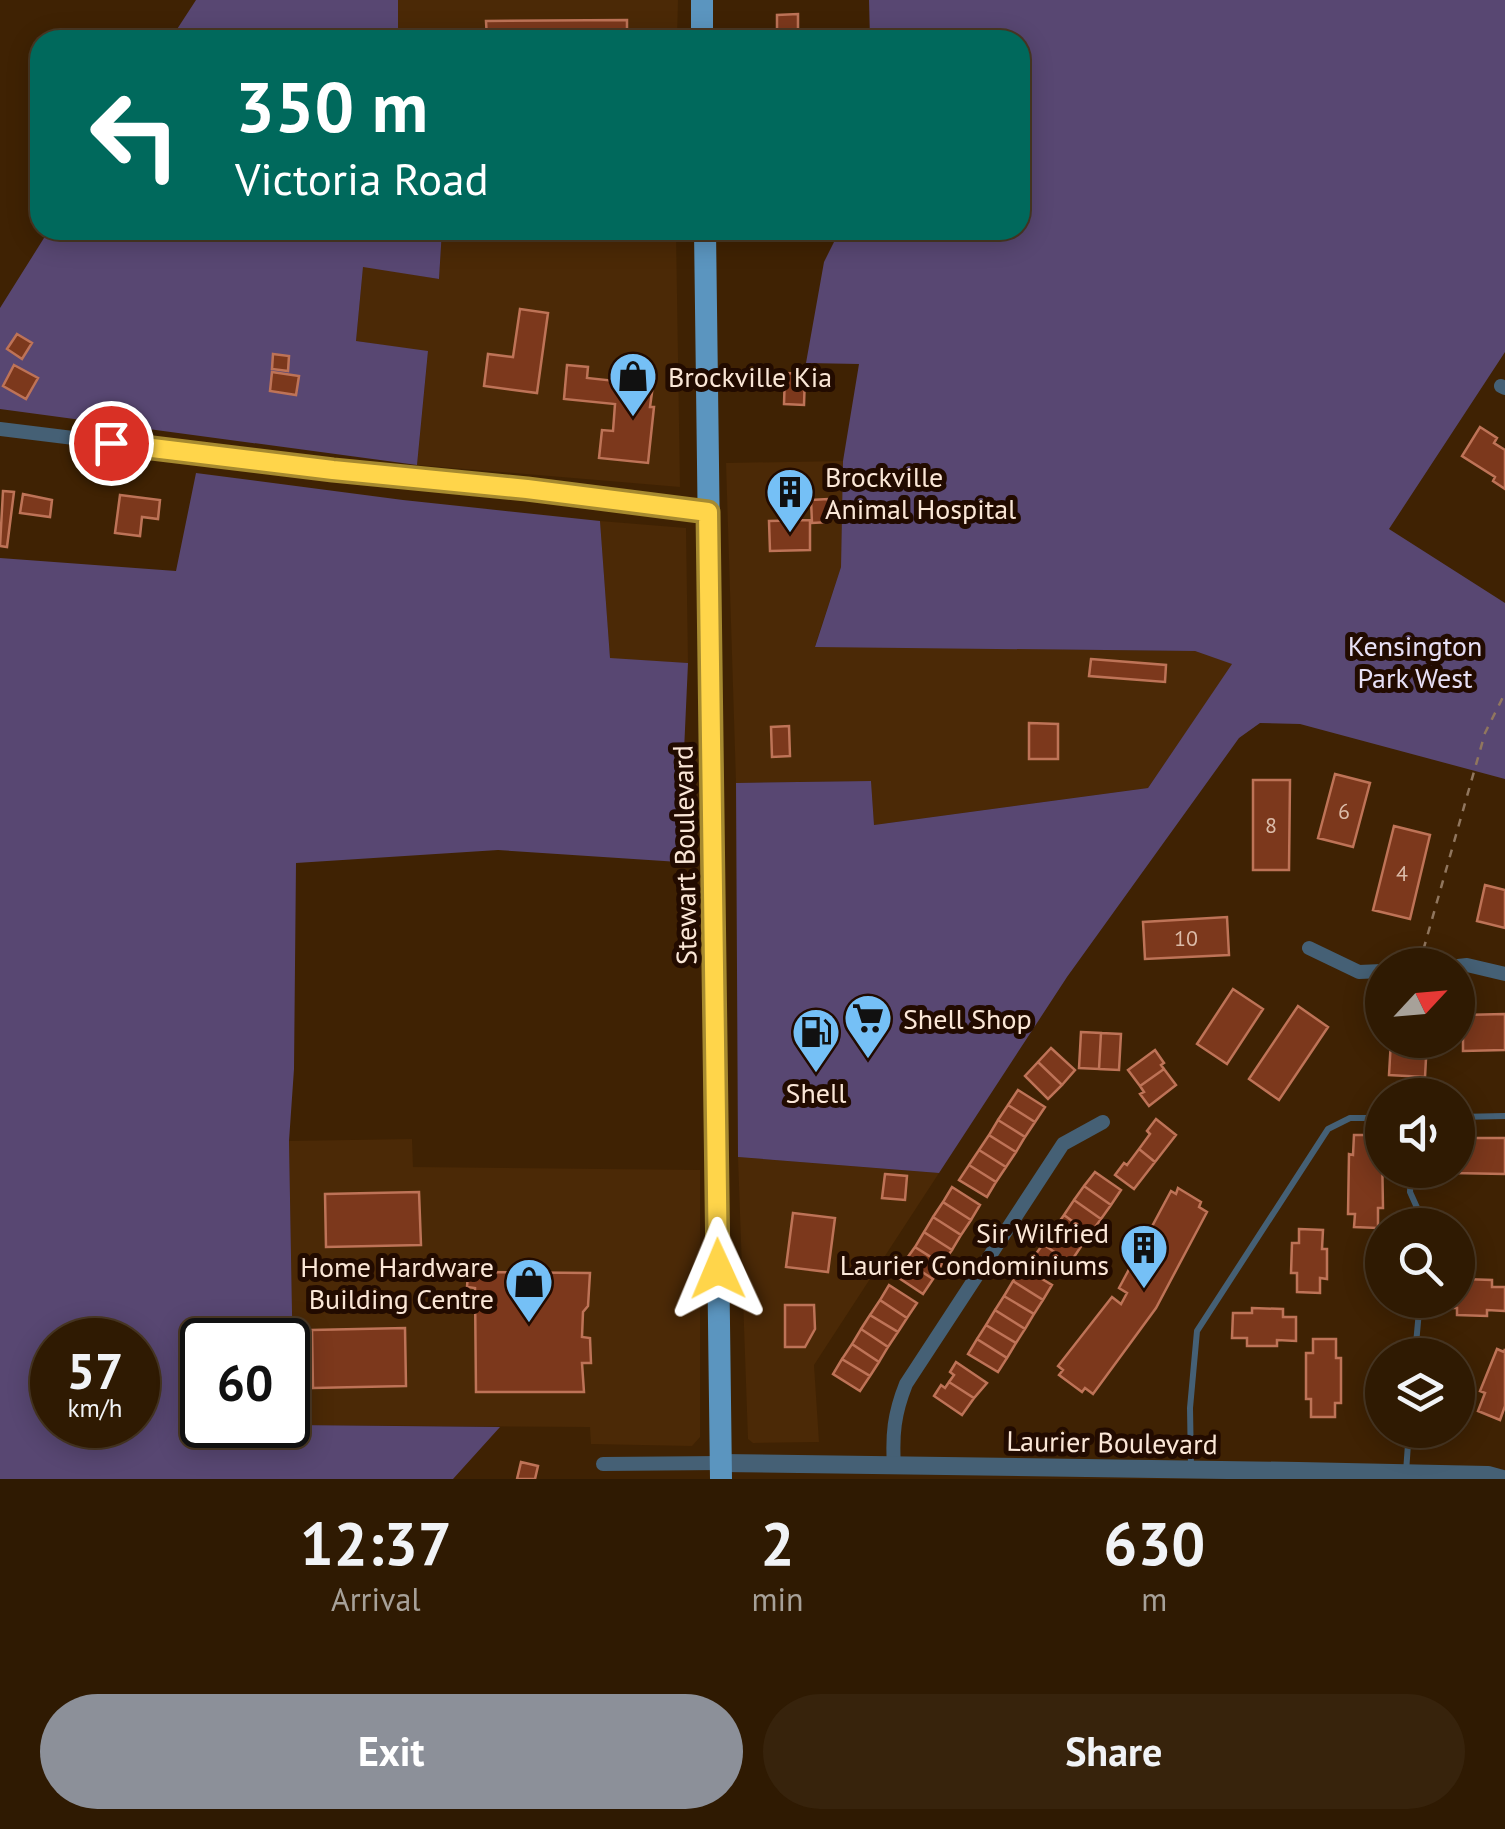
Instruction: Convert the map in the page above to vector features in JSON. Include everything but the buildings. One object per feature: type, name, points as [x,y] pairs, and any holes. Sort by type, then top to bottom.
[{"type":"main road","points":[[702,0],[702,30]]},
{"type":"main road","name":"Stewart Boulevard","points":[[705,240],[721,1471]]},
{"type":"street","points":[[0,429],[708,512]]},
{"type":"street","points":[[1308,948],[1365,972]]},
{"type":"street","points":[[1475,967],[1505,974]]},
{"type":"street","points":[[894,1467],[896,1408],[906,1384],[1063,1144],[1103,1122]]},
{"type":"street","points":[[604,1464],[721,1471]]},
{"type":"street","name":"Laurier Boulevard","points":[[721,1471],[894,1467],[1406,1474],[1503,1479]]},
{"type":"lane","points":[[1475,1117],[1505,1116]]},
{"type":"lane","points":[[1191,1471],[1190,1408],[1197,1331],[1328,1129],[1350,1118],[1365,1118]]},
{"type":"lane","points":[[1406,1474],[1408,1448]]},
{"type":"path","points":[[1425,948],[1485,733],[1505,693]]},
{"type":"shaded area","points":[[398,0],[678,0],[677,30],[398,30]]},
{"type":"shaded area","points":[[441,240],[676,240],[680,487],[417,465],[428,352],[356,341],[363,266],[439,279]]},
{"type":"shaded area","points":[[843,461],[841,567],[815,646],[1195,651],[1233,664],[1148,788],[874,825],[871,781],[736,783],[726,463]]},
{"type":"shaded area","points":[[600,521],[686,528],[688,663],[610,659]]},
{"type":"shaded area","points":[[412,1139],[413,1167],[700,1170],[700,1437],[692,1446],[591,1444],[590,1427],[310,1425],[310,1318],[292,1318],[289,1141]]},
{"type":"shaded area","points":[[738,1157],[939,1173],[814,1365],[819,1442],[753,1443],[748,1439]]},
{"type":"green space","points":[[196,0],[398,0],[398,30],[176,30]]},
{"type":"green space","name":"Kensington Park West","points":[[869,0],[1505,0],[1505,352],[1389,529],[1505,603],[1505,779],[1300,724],[1260,723],[1239,738],[1067,977],[939,1173],[738,1157],[736,783],[871,781],[874,825],[1148,788],[1232,664],[1195,651],[815,647],[841,567],[843,461],[859,364],[806,363],[824,262],[835,240],[1030,240],[1030,30],[870,30]]},
{"type":"green space","points":[[43,240],[441,240],[439,279],[363,267],[356,341],[428,351],[417,465],[0,409],[0,308]]},
{"type":"green space","points":[[196,473],[600,521],[610,658],[688,663],[679,862],[498,850],[296,863],[294,1069],[289,1141],[292,1318],[180,1318],[180,1448],[310,1448],[310,1425],[500,1427],[453,1479],[0,1479],[0,558],[176,571]]},
{"type":"place","name":"Brockville Kia","points":[[633,418]]},
{"type":"place","name":"Brockville Animal Hospital","points":[[790,534]]},
{"type":"place","name":"Shell Shop","points":[[868,1060]]},
{"type":"place","name":"Shell","points":[[816,1074]]},
{"type":"place","name":"Sir Wilfried Laurier Condominiums","points":[[1144,1290]]},
{"type":"place","name":"Home Hardware Building Centre","points":[[529,1324]]},
{"type":"route","points":[[111,443],[708,512],[718,1269]]}]
